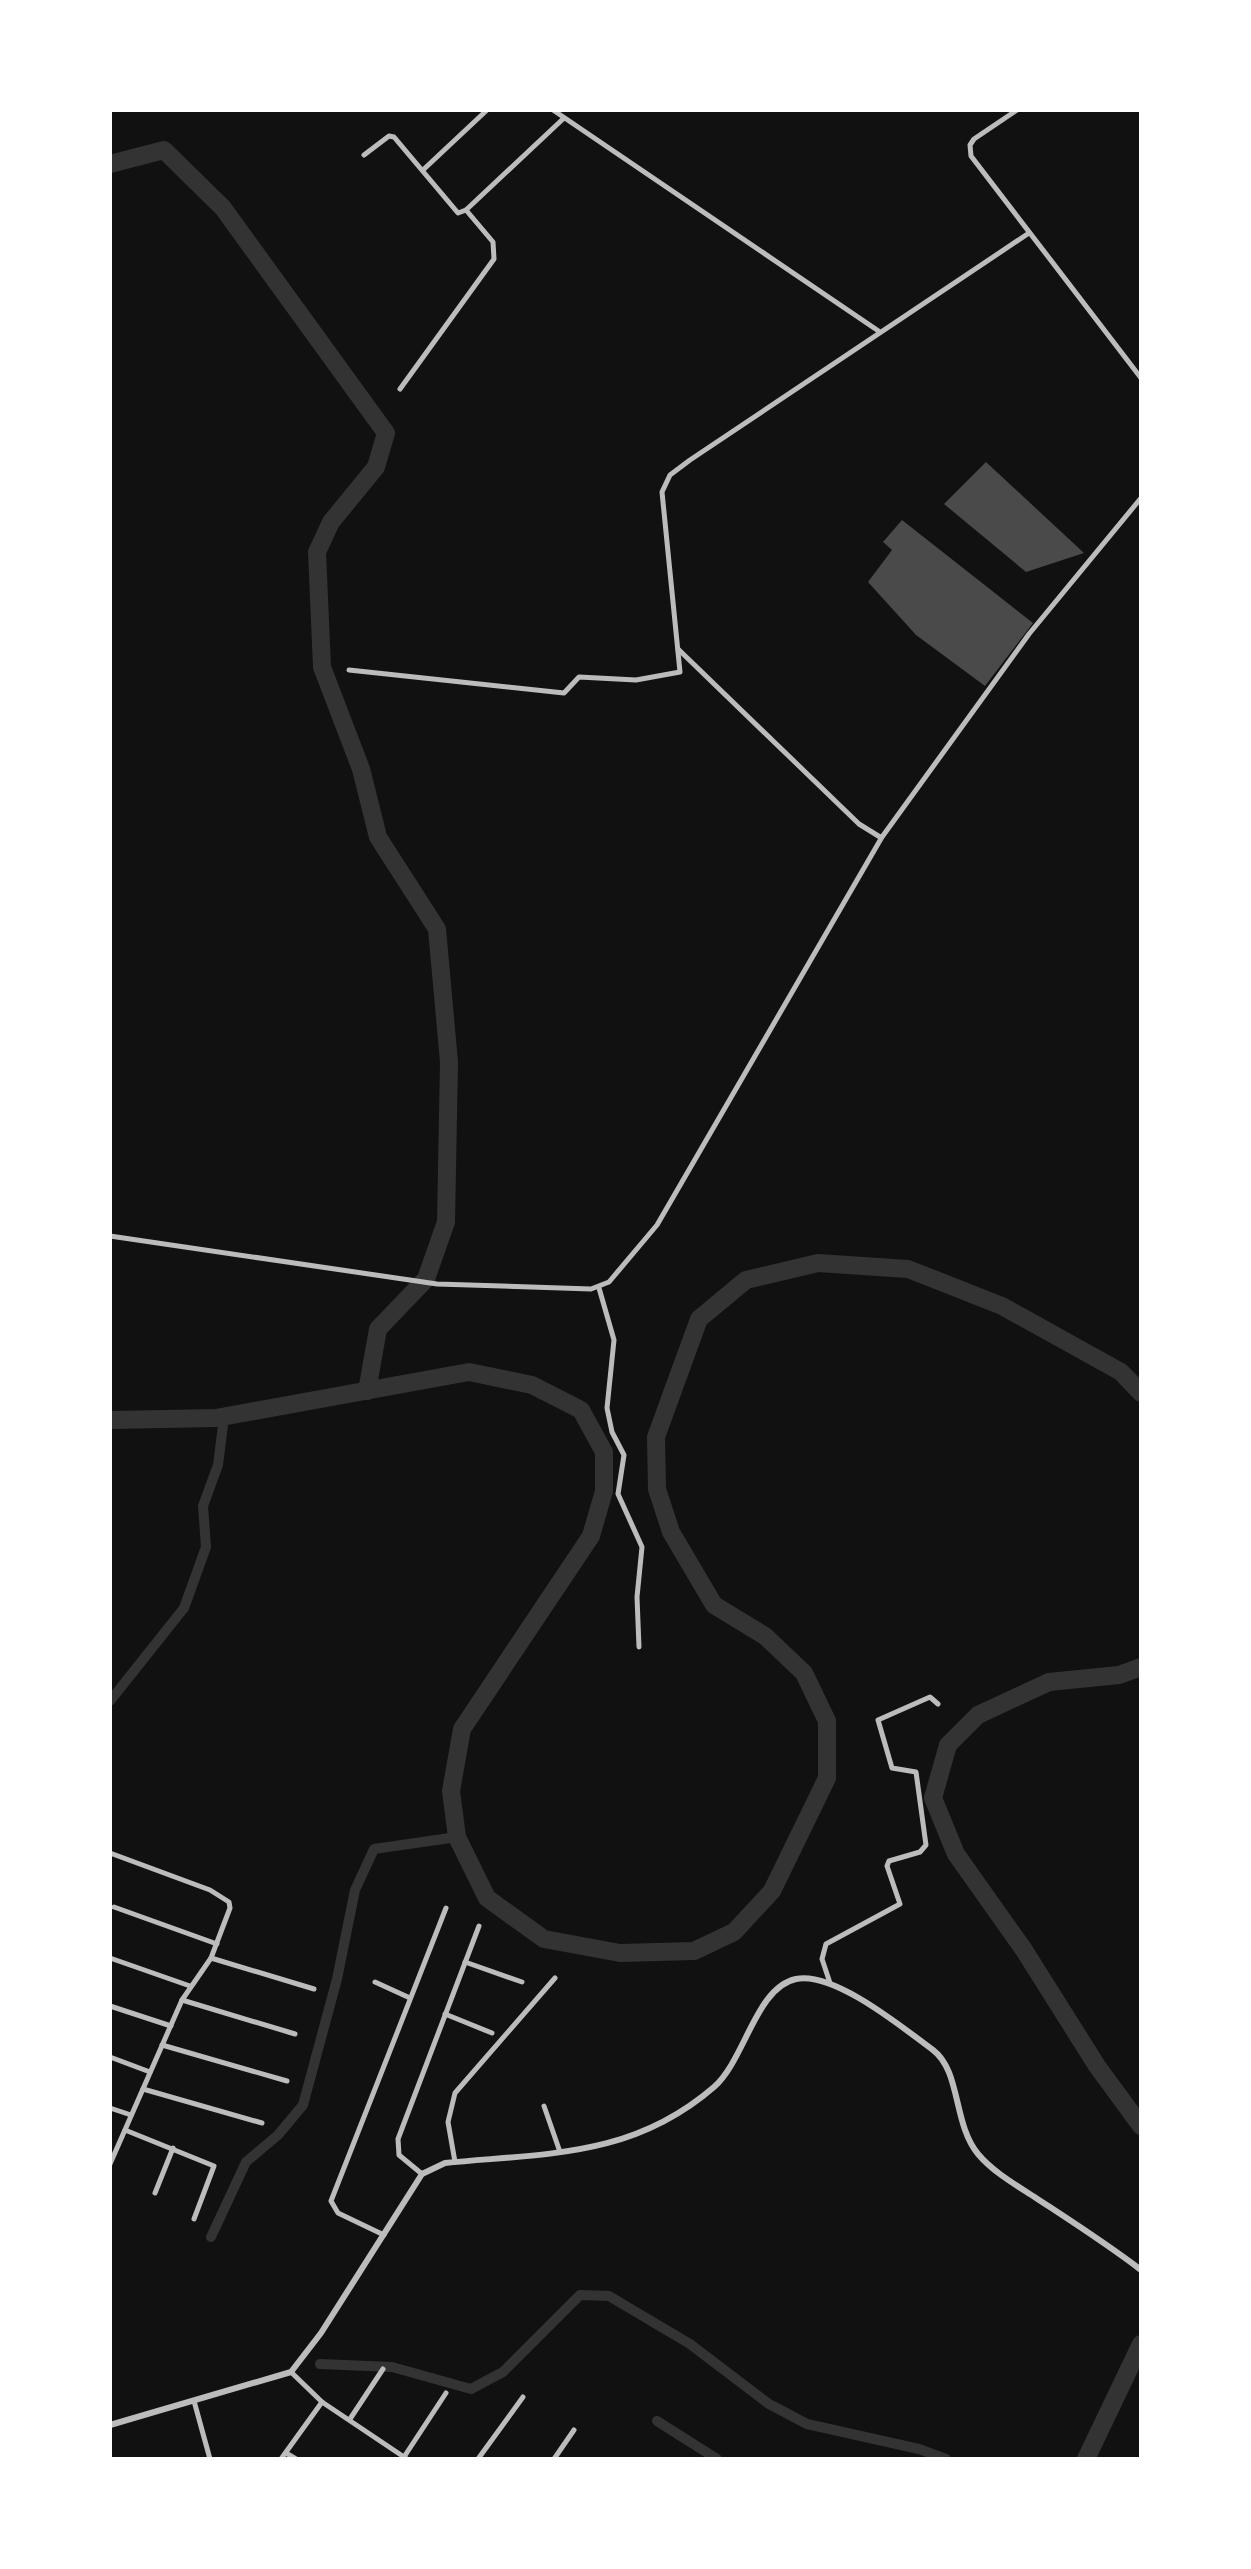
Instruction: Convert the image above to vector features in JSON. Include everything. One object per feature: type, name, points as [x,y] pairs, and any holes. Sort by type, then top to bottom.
[{"type":"street","points":[[423,170],[487,110]]},
{"type":"street","points":[[553,110],[880,332]]},
{"type":"street","points":[[1017,110],[974,139],[969,150],[979,170],[1141,378]]},
{"type":"street","points":[[364,155],[389,136],[423,170],[458,213],[466,210],[564,118]]},
{"type":"street","points":[[400,389],[494,259],[493,242],[466,210]]},
{"type":"street","points":[[349,670],[564,693],[579,677],[636,680],[680,672],[662,492],[666,480],[1029,233]]},
{"type":"street","points":[[110,1236],[437,1284],[538,1290],[599,1288],[609,1282],[657,1225],[882,837],[1029,634],[1141,498]]},
{"type":"street","points":[[678,648],[859,824],[878,838],[882,837]]},
{"type":"street","points":[[599,1288],[614,1340],[607,1408],[612,1432],[624,1455],[618,1494],[642,1547],[637,1597],[639,1647]]},
{"type":"street","points":[[830,1983],[822,1959],[826,1944],[900,1904],[887,1866],[889,1861],[920,1852],[926,1845],[916,1772],[892,1768],[878,1720],[930,1697],[938,1704]]},
{"type":"street","points":[[110,1853],[222,1896],[230,1908],[211,1958],[182,2000],[111,2161]]},
{"type":"street","points":[[114,1907],[217,1944]]},
{"type":"street","points":[[384,2235],[338,2213],[331,2201],[446,1908]]},
{"type":"street","points":[[422,2174],[396,2149],[479,1926]]},
{"type":"street","points":[[110,1958],[190,1986]]},
{"type":"street","points":[[211,1958],[314,1989]]},
{"type":"street","points":[[465,1962],[522,1982]]},
{"type":"street","points":[[455,2162],[448,2122],[455,2093],[555,1978]]},
{"type":"street","points":[[110,2425],[291,2372],[321,2333],[422,2174],[435,2165],[455,2162],[599,2148],[658,2124],[713,2087],[727,2073],[766,1999],[783,1984],[812,1978],[830,1983],[911,2035],[945,2062],[959,2121],[979,2156],[1001,2175],[1141,2270]]},
{"type":"street","points":[[375,1982],[410,1998]]},
{"type":"street","points":[[182,2000],[295,2034]]},
{"type":"street","points":[[110,2006],[171,2026]]},
{"type":"street","points":[[445,2014],[492,2033]]},
{"type":"street","points":[[162,2045],[287,2081]]},
{"type":"street","points":[[110,2057],[150,2072]]},
{"type":"street","points":[[143,2089],[262,2123]]},
{"type":"street","points":[[544,2106],[560,2152]]},
{"type":"street","points":[[110,2108],[131,2115]]},
{"type":"street","points":[[125,2130],[214,2166],[194,2219]]},
{"type":"street","points":[[155,2193],[173,2148]]},
{"type":"street","points":[[350,2419],[383,2369]]},
{"type":"street","points":[[291,2372],[322,2402],[406,2458],[446,2393]]},
{"type":"street","points":[[478,2459],[523,2397]]},
{"type":"street","points":[[194,2401],[210,2459]]},
{"type":"street","points":[[281,2459],[322,2402]]},
{"type":"street","points":[[554,2459],[574,2430]]},
{"type":"street","points":[[286,2453],[296,2459]]},
{"type":"building","points":[[986,462],[1084,553],[1026,572],[944,504]]},
{"type":"building","points":[[902,520],[1033,623],[985,686],[916,635],[868,582],[892,550],[883,542]]},
{"type":"waterway","points":[[110,164],[164,150],[223,208],[386,433],[376,467],[331,522],[317,552],[322,667],[361,769],[378,837],[437,929],[449,1062],[446,1222],[426,1279],[378,1329],[367,1391]]},
{"type":"waterway","points":[[110,1420],[216,1418],[469,1372],[532,1385],[581,1410],[604,1452],[604,1491],[591,1536],[462,1729],[451,1791],[457,1837],[487,1898],[544,1939],[620,1953],[694,1951],[734,1932],[772,1891],[827,1778],[827,1721],[804,1673],[765,1636],[714,1605],[671,1532],[657,1489],[656,1437],[699,1319],[746,1280],[818,1263],[908,1269],[1002,1306],[1121,1372],[1141,1393]]},
{"type":"waterway","points":[[110,1701],[184,1608],[206,1547],[203,1506],[218,1465],[224,1417]]},
{"type":"waterway","points":[[1141,1667],[1119,1675],[1049,1682],[978,1715],[948,1745],[933,1798],[956,1854],[1024,1950],[1097,2066],[1141,2126]]},
{"type":"waterway","points":[[211,2237],[246,2162],[278,2135],[303,2105],[337,1979],[355,1890],[374,1849],[457,1837]]},
{"type":"waterway","points":[[320,2364],[392,2367],[471,2389],[503,2372],[580,2295],[609,2296],[690,2344],[769,2404],[807,2424],[919,2449],[946,2459]]},
{"type":"waterway","points":[[1086,2459],[1141,2344]]},
{"type":"waterway","points":[[657,2421],[717,2459]]}]
